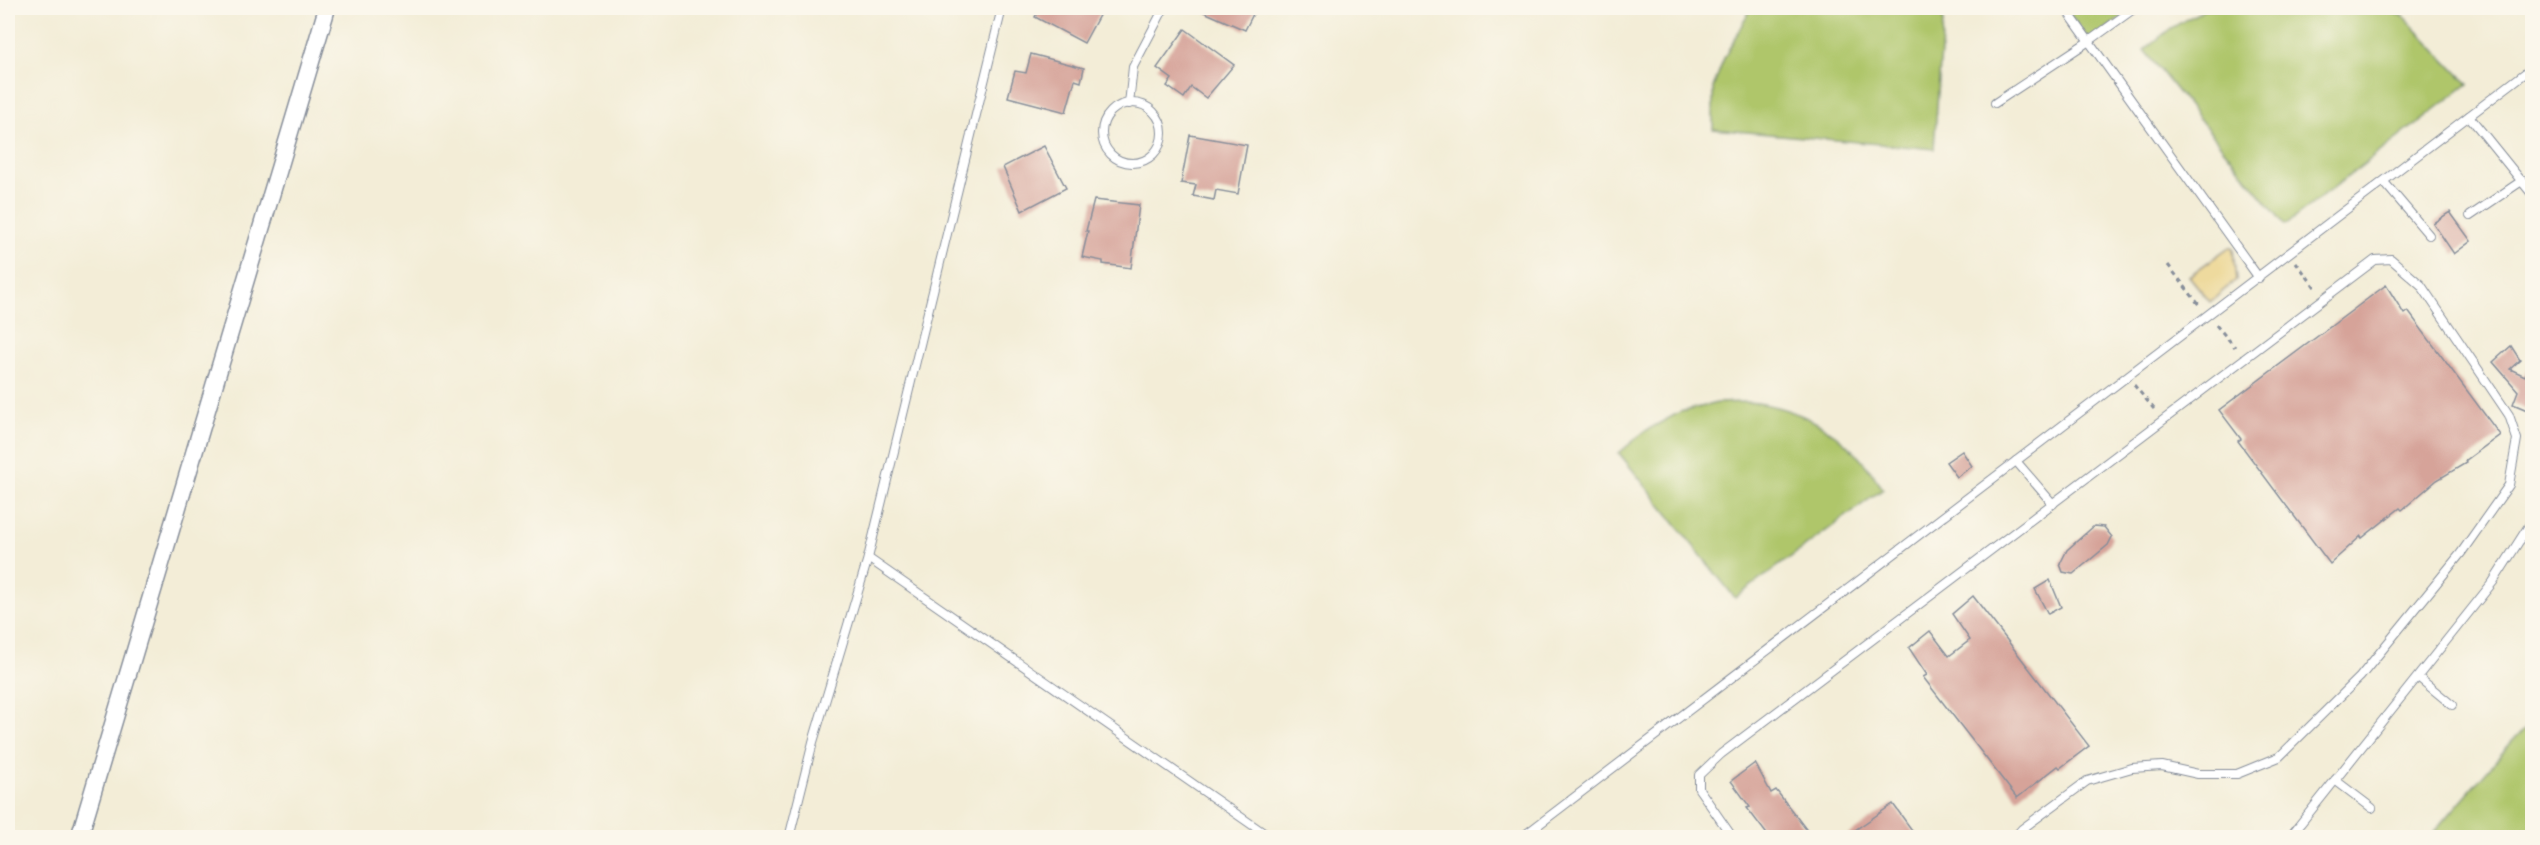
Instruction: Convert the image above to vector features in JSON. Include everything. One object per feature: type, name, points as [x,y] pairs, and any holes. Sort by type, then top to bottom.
[{"type":"street","points":[[80,837],[327,8]]},
{"type":"lane","points":[[789,837],[813,742],[868,558],[1002,8]]},
{"type":"lane","points":[[1129,104],[1133,67],[1164,8]]},
{"type":"lane","points":[[2065,8],[2259,278]]},
{"type":"lane","points":[[1995,103],[2135,8]]},
{"type":"lane","points":[[1521,837],[2259,278],[2532,68]]},
{"type":"lane","points":[[1129,104],[1148,108],[1157,116],[1161,126],[1161,141],[1157,150],[1153,155],[1138,163],[1127,163],[1113,157],[1107,151],[1102,136],[1105,119],[1112,111],[1129,104]]},
{"type":"lane","points":[[2469,116],[2532,194]]},
{"type":"lane","points":[[2470,216],[2523,180]]},
{"type":"lane","points":[[2384,182],[2429,235]]},
{"type":"lane","points":[[1732,837],[1698,789],[1698,775],[1721,754],[2375,260],[2391,259],[2421,285],[2509,415],[2517,439],[2509,485],[2461,553],[2360,678],[2279,757],[2237,774],[2198,774],[2162,766],[2132,768],[2086,782],[2014,837]]},
{"type":"lane","points":[[2016,461],[2053,504]]},
{"type":"lane","points":[[2289,837],[2493,582],[2532,521]]},
{"type":"lane","points":[[868,558],[1271,837]]},
{"type":"lane","points":[[2418,677],[2452,705]]},
{"type":"lane","points":[[2336,780],[2372,808]]},
{"type":"path","points":[[2290,254],[2320,294]]},
{"type":"path","points":[[2168,265],[2235,347]]},
{"type":"path","points":[[2127,377],[2154,409]]},
{"type":"green space","points":[[1751,8],[1944,8],[1934,149],[1713,129],[1713,88],[1724,58]]},
{"type":"green space","points":[[2065,8],[2135,8],[2089,41]]},
{"type":"green space","points":[[2207,8],[2377,8],[2403,16],[2468,84],[2285,225],[2144,50],[2171,28]]},
{"type":"green space","points":[[1717,403],[1758,403],[1798,414],[1815,422],[1845,443],[1859,457],[1883,489],[1735,598],[1619,453],[1645,431],[1680,412]]},
{"type":"green space","points":[[2532,724],[2532,837],[2430,837],[2515,738]]},
{"type":"sand","points":[[2229,247],[2233,249],[2236,280],[2210,302],[2189,276]]},
{"type":"building","points":[[1040,8],[1103,8],[1084,43],[1035,17]]},
{"type":"building","points":[[1195,8],[1256,8],[1245,30]]},
{"type":"building","points":[[1185,29],[1234,65],[1206,98],[1191,87],[1184,98],[1167,86],[1172,79],[1157,68]]},
{"type":"building","points":[[1031,54],[1084,68],[1081,82],[1075,80],[1066,112],[1008,97],[1015,71],[1026,73]]},
{"type":"building","points":[[1190,135],[1247,145],[1238,194],[1216,190],[1214,200],[1193,196],[1196,185],[1181,183]]},
{"type":"building","points":[[1044,146],[1066,188],[1022,211],[1003,167]]},
{"type":"building","points":[[1094,200],[1139,205],[1131,268],[1103,264],[1103,261],[1082,257]]},
{"type":"building","points":[[2450,212],[2471,241],[2454,254],[2433,223]]},
{"type":"building","points":[[2386,285],[2404,314],[2408,311],[2500,435],[2465,461],[2466,463],[2437,480],[2402,510],[2400,508],[2362,538],[2361,536],[2330,564],[2238,441],[2241,439],[2219,410]]},
{"type":"building","points":[[2511,346],[2520,360],[2510,369],[2525,376],[2532,358],[2532,412],[2513,404],[2518,391],[2493,362]]},
{"type":"building","points":[[1962,451],[1972,466],[1957,477],[1946,462]]},
{"type":"building","points":[[2094,526],[2104,527],[2112,537],[2108,545],[2073,574],[2063,572],[2060,564],[2067,550]]},
{"type":"building","points":[[2050,580],[2061,607],[2048,614],[2035,589]]},
{"type":"building","points":[[1973,596],[2089,746],[2060,768],[2058,766],[2017,798],[1923,677],[1927,675],[1909,648],[1930,631],[1949,656],[1970,640],[1952,614]]},
{"type":"building","points":[[1755,763],[1771,793],[1776,790],[1812,837],[1769,837],[1747,808],[1750,807],[1731,781]]},
{"type":"building","points":[[1893,804],[1917,837],[1845,837]]}]
